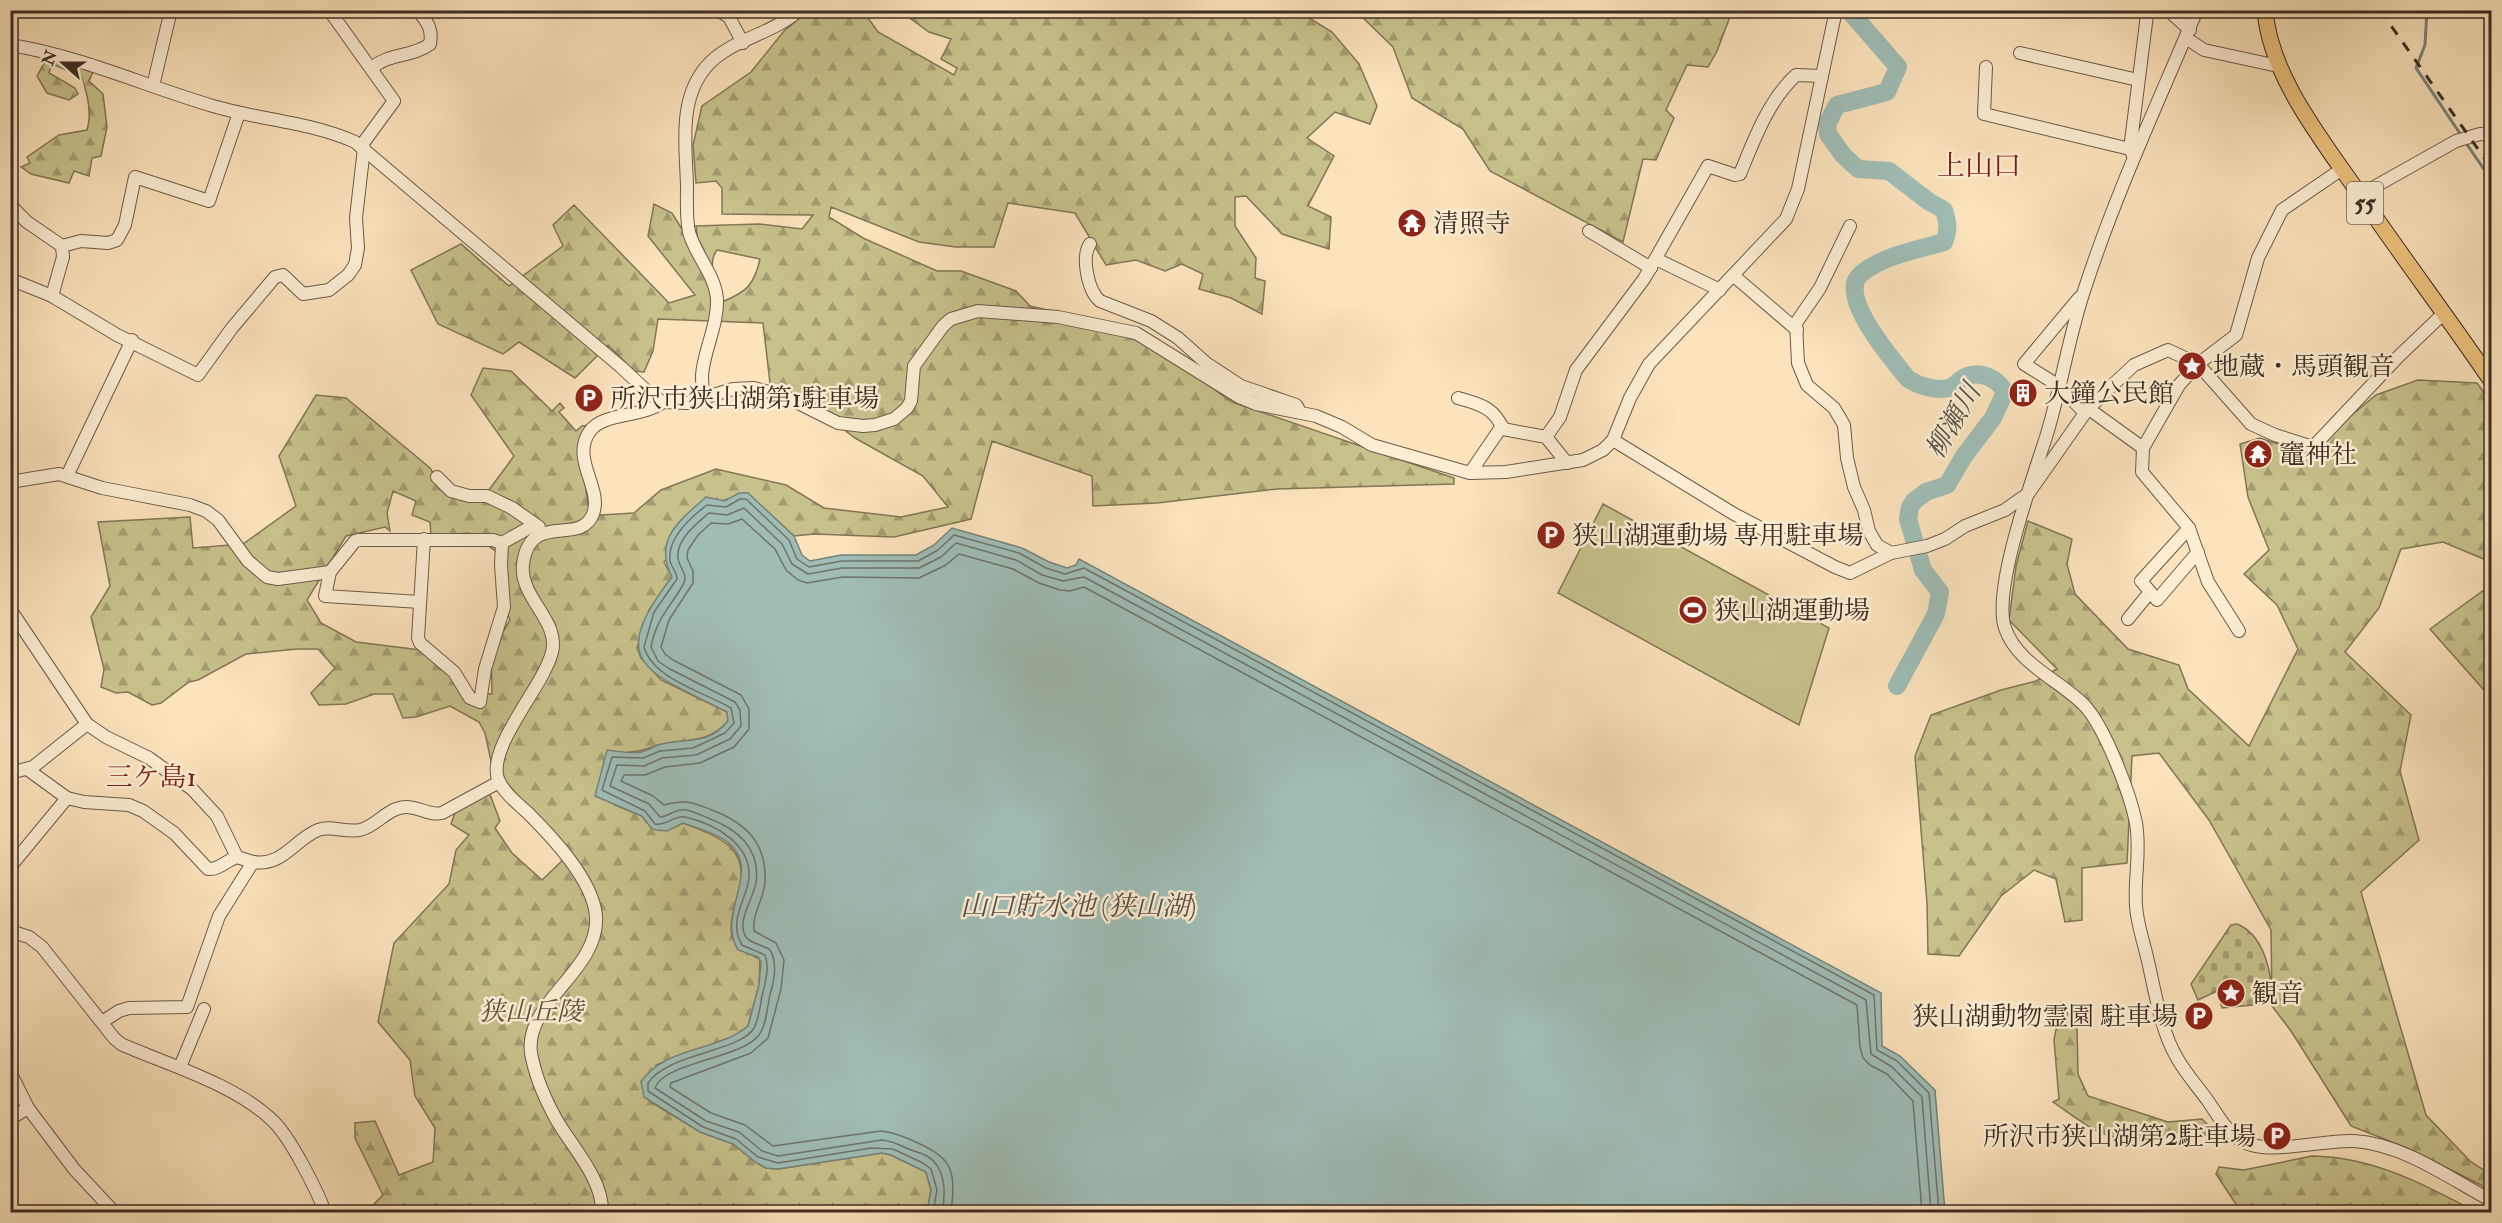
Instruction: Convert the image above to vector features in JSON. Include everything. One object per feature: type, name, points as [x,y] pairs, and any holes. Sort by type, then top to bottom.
[{"type":"main road","name":"55","points":[[2265,10],[2270,41],[2278,66],[2288,86],[2342,169],[2492,382]]},
{"type":"street","points":[[153,86],[171,10]]},
{"type":"street","points":[[10,279],[52,296],[117,335],[132,340],[198,375],[232,328],[275,277],[283,275],[303,294],[329,290],[348,275],[358,255],[356,218],[362,147],[394,101],[329,10]]},
{"type":"street","points":[[372,68],[379,61],[420,52],[430,44],[432,35],[430,26],[417,10]]},
{"type":"street","points":[[718,10],[729,16],[743,43]]},
{"type":"street","points":[[703,398],[702,374],[716,319],[717,300],[711,276],[689,231],[685,128],[691,93],[700,75],[711,62],[723,53],[780,24],[799,10]]},
{"type":"street","points":[[10,45],[59,55],[239,113],[329,132],[362,147],[651,395],[663,402],[687,403],[743,388],[762,389],[784,396],[838,423],[863,426],[886,423],[902,415],[907,408],[910,401],[914,366],[943,326],[961,314],[978,311],[1058,317],[1136,333],[1239,397],[1256,404],[1300,412],[1331,422],[1372,445],[1470,473],[1506,472],[1567,463],[1593,456],[1613,440],[1630,398],[1649,364],[1777,230],[1791,211],[1798,189],[1836,10]]},
{"type":"street","points":[[2168,10],[2204,50],[2278,66]]},
{"type":"street","points":[[2197,10],[2132,154],[2082,295],[2051,422],[2028,494],[2004,587],[2002,603],[2004,626],[2010,641],[2020,653],[2089,710],[2122,778],[2132,807],[2140,844],[2136,893],[2138,921],[2163,1018],[2178,1060],[2228,1129],[2245,1144],[2256,1147],[2339,1141],[2366,1142],[2400,1153],[2492,1201]]},
{"type":"street","points":[[2132,154],[2147,11]]},
{"type":"street","points":[[2020,53],[2138,80]]},
{"type":"street","points":[[1986,67],[1984,114],[2132,154]]},
{"type":"street","points":[[1546,437],[1560,417],[1576,370],[1654,263],[1708,166],[1735,175],[1740,174],[1761,124],[1788,83],[1796,75],[1822,76]]},
{"type":"street","points":[[10,205],[27,222],[62,246],[81,241],[108,243],[117,240],[125,225],[135,177],[209,201],[239,113]]},
{"type":"street","points":[[2360,195],[2456,141],[2480,134],[2492,135]]},
{"type":"street","points":[[2239,631],[2208,582],[2189,528],[2142,472],[2143,448],[2179,385],[2198,364],[2236,335],[2258,258],[2282,210],[2342,169]]},
{"type":"street","points":[[1850,226],[1820,288],[1796,323],[1798,363],[1807,385],[1834,408],[1844,425],[1847,458],[1869,531],[1877,545],[1891,553]]},
{"type":"street","points":[[1588,231],[1654,263],[1720,290]]},
{"type":"street","points":[[1090,244],[1086,250],[1088,274],[1094,296],[1100,301],[1151,321],[1178,338],[1206,363],[1230,380],[1296,405],[1300,412]]},
{"type":"street","points":[[52,296],[63,256],[62,246]]},
{"type":"street","points":[[1734,276],[1797,330]]},
{"type":"street","points":[[2082,295],[2024,364],[2059,386],[2087,411],[2143,448]]},
{"type":"street","points":[[1613,440],[1734,514],[1850,573],[1891,553],[1927,546],[1945,539],[1965,526],[2005,510],[2028,494],[2087,411],[2134,365],[2168,350],[2198,364],[2251,424],[2275,435],[2313,447],[2398,356],[2444,313]]},
{"type":"street","points":[[67,476],[132,340]]},
{"type":"street","points":[[1458,398],[1486,406],[1498,417],[1503,429],[1546,437],[1567,463]]},
{"type":"street","points":[[602,1212],[598,1190],[591,1176],[546,1100],[535,1067],[530,1042],[534,1028],[543,1012],[589,949],[596,917],[593,903],[577,872],[560,847],[499,783],[496,771],[498,756],[552,654],[554,643],[552,632],[527,589],[523,566],[530,544],[538,535],[549,531],[582,527],[593,514],[595,504],[583,453],[591,430],[601,422],[633,415],[657,407],[663,402]]},
{"type":"street","points":[[1470,473],[1502,426]]},
{"type":"street","points":[[10,482],[58,474],[102,488],[169,499],[206,511],[218,520],[248,561],[267,577],[278,579],[330,572]]},
{"type":"street","points":[[437,477],[451,490],[469,496],[487,496],[512,508],[534,525],[549,531]]},
{"type":"street","points":[[420,602],[324,596],[330,572],[354,541],[424,539],[493,540],[502,543],[534,525]]},
{"type":"street","points":[[2189,528],[2141,581],[2157,600],[2198,552]]},
{"type":"street","points":[[424,539],[418,638],[420,643],[454,672],[470,698],[480,702],[485,669],[504,607],[502,543]]},
{"type":"street","points":[[2128,619],[2150,592]]},
{"type":"street","points":[[10,609],[87,724],[106,737],[149,758],[192,789],[217,816],[237,857]]},
{"type":"street","points":[[10,773],[33,767],[87,724]]},
{"type":"street","points":[[27,769],[67,798],[84,802],[129,805],[142,811],[174,833],[208,869],[217,868],[227,860],[237,857],[264,864],[281,858],[316,831],[324,829],[360,830],[392,811],[402,808],[442,813],[499,783]]},
{"type":"street","points":[[10,867],[67,798]]},
{"type":"street","points":[[102,1022],[119,1011],[129,1008],[187,1007],[219,916],[253,862]]},
{"type":"street","points":[[10,931],[29,937],[42,947],[121,1044],[180,1067],[257,1108],[273,1121],[284,1134],[326,1212]]},
{"type":"street","points":[[180,1067],[204,1009]]},
{"type":"street","points":[[10,1072],[28,1108],[74,1168],[114,1212]]},
{"type":"street","points":[[10,1119],[28,1108]]},
{"type":"green space","points":[[1742,10],[1730,17],[1708,67],[1687,65],[1666,110],[1674,118],[1656,160],[1643,159],[1623,242],[1490,171],[1463,129],[1412,98],[1393,47],[1359,14],[1350,11]]},
{"type":"green space","name":"狭山丘陵","points":[[808,11],[863,11],[878,32],[954,75],[957,68],[941,59],[951,39],[929,32],[900,11],[1311,11],[1306,16],[1332,32],[1359,64],[1377,106],[1370,124],[1335,112],[1307,138],[1334,156],[1308,206],[1331,217],[1329,249],[1282,234],[1246,196],[1235,197],[1235,226],[1256,258],[1255,278],[1265,281],[1262,314],[1231,298],[1199,289],[1203,274],[1182,264],[1165,271],[1136,260],[1106,265],[1075,213],[1008,203],[994,247],[956,247],[919,242],[831,207],[829,217],[863,238],[937,271],[961,271],[1016,291],[1030,306],[1094,321],[1148,342],[1232,402],[1454,478],[1454,484],[1277,489],[1157,503],[1093,506],[1092,476],[992,441],[971,519],[894,537],[814,534],[794,536],[747,493],[718,501],[664,562],[672,577],[649,610],[637,648],[641,658],[661,680],[727,712],[728,721],[706,737],[629,752],[615,805],[642,816],[647,823],[673,828],[683,823],[710,834],[730,847],[737,855],[741,866],[741,879],[731,932],[732,937],[760,959],[759,985],[748,1026],[734,1036],[656,1065],[651,1102],[700,1132],[734,1144],[766,1168],[778,1169],[882,1153],[891,1155],[926,1172],[931,1190],[927,1212],[366,1212],[383,1195],[355,1138],[355,1123],[375,1121],[399,1175],[433,1162],[435,1128],[415,1096],[410,1060],[378,1022],[394,943],[449,884],[456,850],[469,835],[451,824],[457,807],[489,792],[500,821],[495,828],[512,853],[542,880],[565,858],[509,791],[504,778],[494,775],[485,733],[479,722],[450,706],[416,717],[403,718],[393,694],[374,694],[346,704],[319,705],[311,693],[335,668],[318,649],[246,654],[198,680],[189,682],[161,703],[152,705],[128,692],[116,693],[101,687],[104,669],[91,617],[110,586],[98,522],[190,517],[193,548],[243,544],[296,506],[279,456],[316,395],[346,398],[430,468],[443,489],[480,502],[514,456],[471,395],[483,368],[511,371],[552,411],[560,403],[564,408],[559,412],[576,431],[582,426],[590,425],[580,444],[588,505],[601,515],[634,513],[661,490],[716,469],[786,485],[824,508],[901,517],[948,507],[923,476],[855,438],[807,401],[770,383],[763,323],[658,319],[653,351],[644,372],[634,371],[608,345],[575,378],[519,342],[503,354],[438,324],[411,270],[461,244],[509,286],[563,246],[553,225],[574,205],[669,303],[695,295],[648,236],[654,204],[672,213],[688,239],[698,241],[696,226],[759,224],[802,229],[813,215],[722,214],[722,188],[716,181],[696,183],[693,145],[702,106],[751,72],[784,31]],"holes":[[[717,250],[760,259],[755,276],[748,287],[722,302],[712,268]],[[393,491],[416,501],[412,515],[430,522],[431,536],[469,533],[497,552],[497,588],[510,620],[491,652],[492,694],[462,692],[437,652],[356,642],[321,623],[307,600],[346,536],[385,527],[390,531],[387,513]]]},
{"type":"green space","points":[[48,56],[93,72],[89,81],[103,94],[107,127],[101,156],[92,158],[89,176],[74,171],[69,183],[31,174],[21,167],[30,163],[27,157],[59,135],[87,130],[88,103],[81,76],[52,64],[49,73],[75,88],[78,94],[69,100],[47,93],[37,76]]},
{"type":"green space","points":[[2418,380],[2477,383],[2491,402],[2491,562],[2443,542],[2401,549],[2379,608],[2345,652],[2411,715],[2400,771],[2419,840],[2361,892],[2426,1115],[2470,1161],[2491,1175],[2491,1190],[2407,1148],[2351,1126],[2291,1031],[2272,1006],[2271,930],[2209,820],[2159,753],[2132,756],[2127,863],[2082,868],[2082,920],[2065,922],[2056,879],[2034,870],[2001,896],[1959,956],[1928,954],[1927,903],[1915,756],[1931,715],[2001,690],[2036,681],[2057,669],[2009,620],[2016,566],[2028,521],[2072,539],[2067,564],[2075,594],[2128,649],[2179,665],[2188,689],[2249,746],[2298,649],[2277,605],[2244,574],[2269,550],[2248,497],[2240,444],[2260,438],[2309,454],[2313,447],[2376,395]]},
{"type":"green space","name":"狭山湖運動場","points":[[1603,504],[1829,628],[1799,725],[1558,593]]},
{"type":"green space","points":[[2491,585],[2491,698],[2430,629]]},
{"type":"green space","points":[[2237,924],[2253,935],[2267,961],[2272,991],[2267,1001],[2263,1004],[2222,1008],[2217,991],[2198,1000],[2191,984],[2231,925]]},
{"type":"green space","points":[[2061,1003],[2077,1028],[2078,1074],[2088,1096],[2168,1122],[2202,1119],[2209,1126],[2206,1135],[2148,1140],[2113,1137],[2089,1127],[2053,1102],[2059,1099],[2054,1040]]},
{"type":"green space","points":[[2312,1156],[2356,1161],[2377,1167],[2417,1182],[2476,1212],[2241,1212],[2216,1174],[2219,1167],[2244,1170]]},
{"type":"water","name":"山口貯水池 (狭山湖)","points":[[739,493],[748,493],[794,536],[802,555],[810,561],[841,555],[916,555],[934,545],[952,528],[1022,548],[1049,562],[1067,568],[1076,565],[1079,559],[1881,993],[1882,1046],[1900,1056],[1935,1090],[1945,1212],[927,1212],[931,1190],[926,1172],[891,1155],[882,1153],[778,1169],[766,1168],[733,1144],[700,1132],[644,1097],[641,1082],[651,1070],[677,1055],[722,1041],[748,1026],[759,985],[761,962],[758,957],[738,950],[732,936],[734,906],[741,878],[741,865],[737,852],[716,835],[683,823],[667,831],[656,830],[651,828],[642,816],[595,796],[607,750],[637,753],[658,745],[704,738],[712,735],[728,721],[727,712],[658,675],[645,663],[639,649],[641,630],[651,607],[672,577],[667,564],[666,552],[667,542],[672,532],[678,523],[706,497],[725,501]]},
{"type":"waterway","name":"柳瀬川","points":[[1851,10],[1898,67],[1887,92],[1837,105],[1827,124],[1828,134],[1843,155],[1858,169],[1889,171],[1928,201],[1944,210],[1947,226],[1944,242],[1891,257],[1862,273],[1855,283],[1855,296],[1861,311],[1880,343],[1912,382],[1944,389],[1965,377],[1976,374],[1993,379],[2005,392],[1993,418],[1964,456],[1947,485],[1926,492],[1910,507],[1908,519],[1923,570],[1940,592],[1936,614],[1897,686]]},
{"type":"waterway","points":[[2427,10],[2425,45],[2416,68],[2461,135]]},
{"type":"waterway","points":[[2466,143],[2492,181]]},
{"type":"railway","points":[[2380,10],[2492,169]]},
{"type":"place","name":"清照寺","points":[[1412,223]]},
{"type":"place","name":"地蔵・馬頭観音","points":[[2192,366]]},
{"type":"place","name":"大鐘公民館","points":[[2023,393]]},
{"type":"place","name":"所沢市狭山湖第1駐車場","points":[[589,398]]},
{"type":"place","name":"竈神社","points":[[2258,454]]},
{"type":"place","name":"狭山湖運動場 専用駐車場","points":[[1551,535]]},
{"type":"place","name":"狭山湖運動場","points":[[1693,610]]},
{"type":"place","name":"観音","points":[[2231,993]]},
{"type":"place","name":"狭山湖動物霊園 駐車場","points":[[2199,1016]]},
{"type":"place","name":"所沢市狭山湖第2駐車場","points":[[2277,1136]]},
{"type":"district","name":"上山口","points":[[1979,165]]},
{"type":"district","name":"三ケ島1","points":[[151,777]]}]
